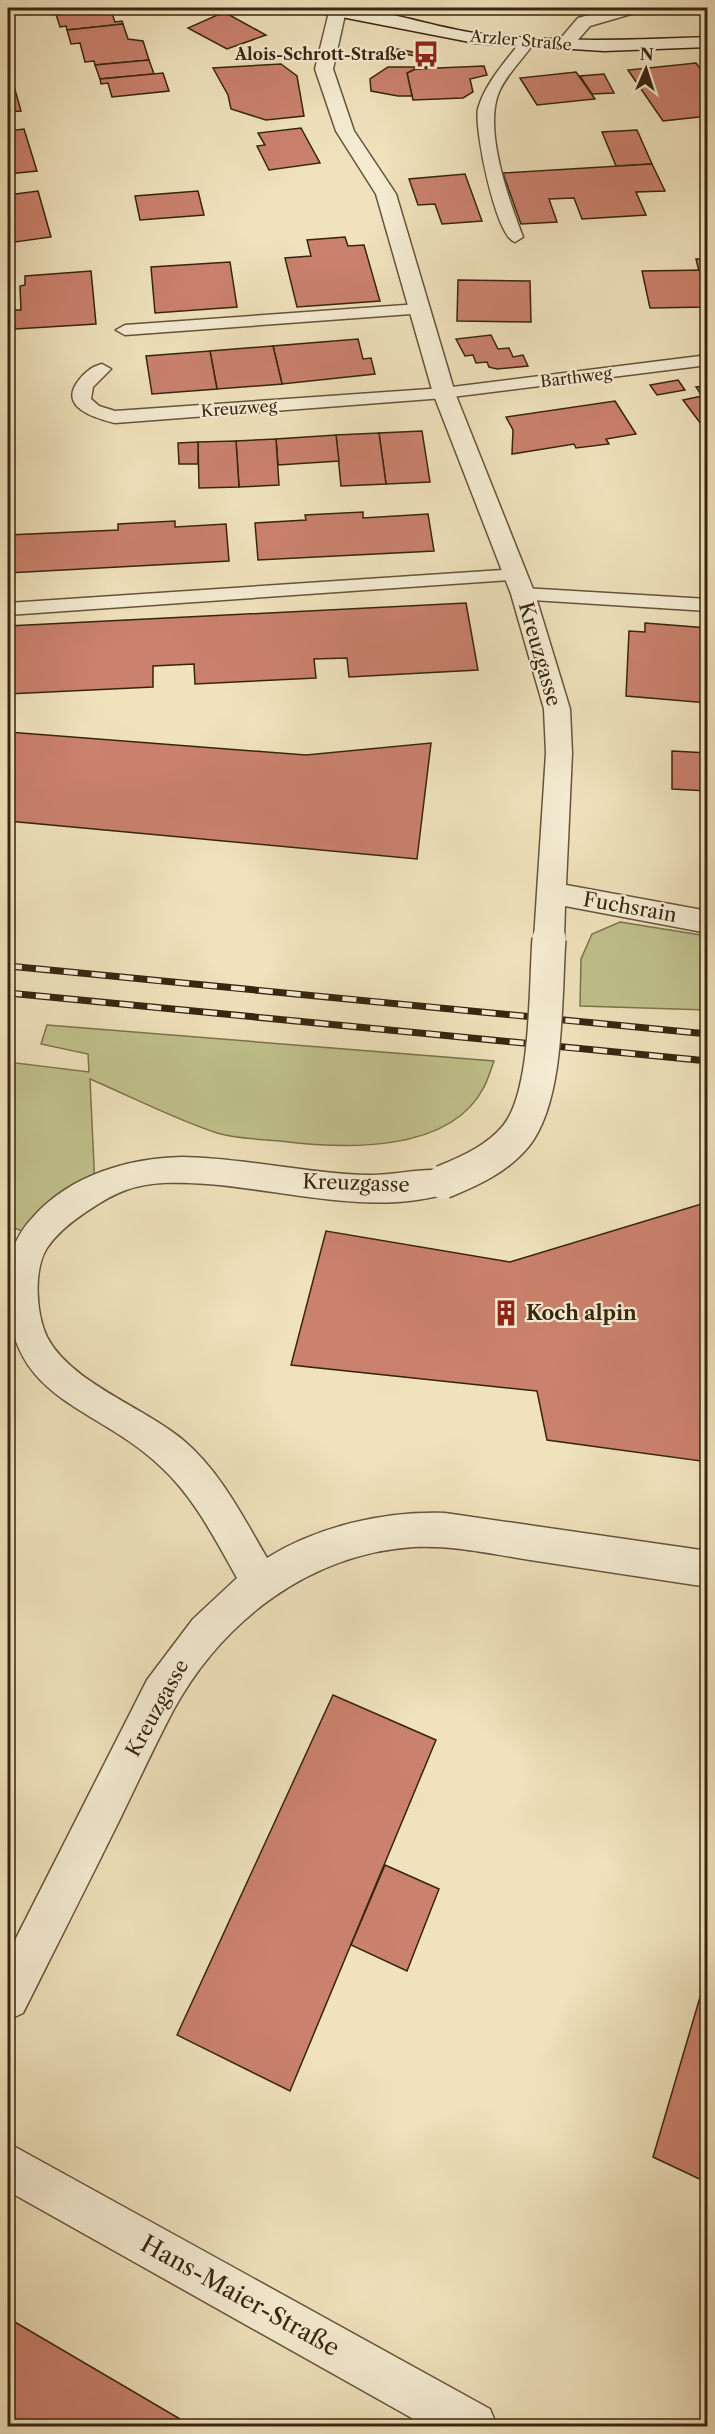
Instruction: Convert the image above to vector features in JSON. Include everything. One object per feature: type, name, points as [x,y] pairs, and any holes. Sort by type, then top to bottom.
[{"type":"street","name":"Arzler Straße","points":[[330,8],[476,38],[527,43],[665,46],[708,42]]},
{"type":"street","name":"Kreuzgasse","points":[[8,1998],[161,1694],[185,1655],[220,1614],[260,1582],[201,1484],[158,1441],[68,1386],[38,1353],[25,1319],[21,1289],[24,1261],[36,1236],[54,1215],[95,1188],[132,1175],[169,1170],[218,1171],[341,1186],[402,1188],[443,1182],[476,1169],[501,1150],[524,1125],[536,1097],[552,893],[559,753],[557,710],[519,584],[441,406],[419,309],[386,194],[345,131],[324,69],[330,8]]},
{"type":"street","points":[[564,45],[584,22],[632,8]]},
{"type":"street","name":"Fuchsrain","points":[[552,893],[708,922]]},
{"type":"street","points":[[260,1582],[307,1556],[351,1541],[398,1531],[464,1532],[708,1569]]},
{"type":"street","name":"Hans-Maier-Straße","points":[[8,2166],[472,2427]]},
{"type":"lane","points":[[515,237],[496,187],[485,112],[492,90],[527,43]]},
{"type":"lane","points":[[124,330],[419,309]]},
{"type":"lane","name":"Barthweg","points":[[441,406],[708,360]]},
{"type":"lane","name":"Kreuzweg","points":[[102,369],[84,384],[80,391],[80,399],[83,405],[91,411],[115,417],[441,406]]},
{"type":"lane","points":[[196,429],[358,418]]},
{"type":"lane","points":[[8,609],[519,584],[708,605]]},
{"type":"green space","points":[[620,922],[707,936],[707,1010],[580,1006],[581,959],[592,934]]},
{"type":"green space","points":[[47,1025],[494,1061],[484,1087],[468,1109],[447,1125],[421,1136],[363,1145],[305,1144],[224,1135],[185,1121],[90,1079],[95,1188],[36,1236],[8,1226],[8,1062],[89,1072],[88,1054],[41,1044]]},
{"type":"building","points":[[54,8],[110,8],[115,22],[122,21],[123,24],[67,30],[66,26],[60,27]]},
{"type":"building","points":[[224,12],[266,35],[227,49],[188,28]]},
{"type":"building","points":[[123,24],[128,39],[143,41],[149,60],[95,65],[94,61],[85,62],[80,43],[71,44],[67,30]]},
{"type":"building","points":[[392,48],[418,53],[415,56],[389,51]]},
{"type":"building","points":[[149,60],[154,74],[100,79],[95,65]]},
{"type":"building","points":[[696,63],[708,79],[708,116],[663,121],[628,70]]},
{"type":"building","points":[[281,64],[297,76],[304,116],[266,120],[231,109],[228,95],[213,68]]},
{"type":"building","points":[[484,66],[487,75],[470,79],[473,92],[463,98],[413,100],[407,73],[415,69]]},
{"type":"building","points":[[388,67],[427,68],[415,69],[407,73],[412,96],[371,91],[370,79]]},
{"type":"building","points":[[8,72],[10,72],[21,111],[8,112]]},
{"type":"building","points":[[576,72],[595,99],[537,105],[520,78]]},
{"type":"building","points":[[163,73],[169,91],[112,97],[108,83],[101,84],[100,79]]},
{"type":"building","points":[[604,74],[614,93],[592,94],[580,76]]},
{"type":"building","points":[[301,128],[320,163],[269,170],[257,146],[265,145],[258,133]]},
{"type":"building","points":[[24,129],[37,171],[8,174],[8,131]]},
{"type":"building","points":[[637,130],[652,164],[616,166],[602,132]]},
{"type":"building","points":[[652,164],[665,191],[636,192],[646,215],[582,219],[574,198],[549,199],[557,222],[521,224],[503,173]]},
{"type":"building","points":[[465,174],[482,221],[442,224],[435,204],[418,205],[409,179]]},
{"type":"building","points":[[38,191],[51,237],[8,243],[8,195]]},
{"type":"building","points":[[198,191],[204,215],[140,220],[135,196]]},
{"type":"building","points":[[345,237],[348,246],[364,245],[380,301],[297,307],[285,258],[311,256],[307,240]]},
{"type":"building","points":[[696,259],[708,259],[708,272],[699,271]]},
{"type":"building","points":[[230,262],[237,307],[155,313],[151,267]]},
{"type":"building","points":[[707,270],[708,307],[650,308],[642,271]]},
{"type":"building","points":[[91,271],[96,324],[15,329],[14,310],[21,310],[20,286],[25,285],[25,276]]},
{"type":"building","points":[[458,280],[530,281],[531,322],[457,321]]},
{"type":"building","points":[[491,335],[498,349],[509,348],[513,357],[523,355],[528,366],[497,369],[489,367],[487,362],[476,363],[473,355],[465,356],[456,339]]},
{"type":"building","points":[[358,339],[363,359],[371,358],[375,374],[282,384],[273,346]]},
{"type":"building","points":[[273,346],[282,384],[217,389],[210,351]]},
{"type":"building","points":[[210,351],[217,389],[152,394],[146,356]]},
{"type":"building","points":[[678,380],[685,390],[657,395],[650,385]]},
{"type":"building","points":[[708,386],[708,428],[704,428],[683,400],[702,396],[696,387]]},
{"type":"building","points":[[615,401],[636,434],[606,439],[609,444],[576,448],[574,444],[512,454],[513,430],[506,417]]},
{"type":"building","points":[[422,431],[430,482],[386,484],[379,433]]},
{"type":"building","points":[[379,433],[386,484],[341,486],[336,435]]},
{"type":"building","points":[[336,435],[339,461],[278,465],[276,439]]},
{"type":"building","points":[[276,439],[279,485],[239,487],[236,441]]},
{"type":"building","points":[[236,441],[239,487],[199,488],[198,442]]},
{"type":"building","points":[[198,442],[198,464],[179,464],[178,443]]},
{"type":"building","points":[[363,512],[363,518],[428,514],[434,551],[258,560],[255,523],[306,520],[305,515]]},
{"type":"building","points":[[175,521],[175,527],[226,524],[229,561],[8,573],[8,535],[118,530],[118,524]]},
{"type":"building","points":[[466,603],[478,670],[349,677],[347,658],[314,659],[316,678],[195,684],[194,664],[153,666],[153,687],[8,694],[8,626]]},
{"type":"building","points":[[645,623],[708,628],[708,703],[626,696],[629,631],[645,632]]},
{"type":"building","points":[[8,732],[306,755],[431,743],[417,859],[8,821]]},
{"type":"building","points":[[672,751],[708,753],[708,791],[672,789]]},
{"type":"building","name":"Koch alpin","points":[[708,1202],[708,1462],[547,1440],[537,1391],[291,1365],[326,1231],[510,1262]]},
{"type":"building","points":[[333,1695],[436,1740],[290,2091],[177,2035]]},
{"type":"building","points":[[385,1865],[439,1889],[407,1971],[351,1945]]},
{"type":"building","points":[[708,1970],[708,2183],[653,2157]]},
{"type":"building","points":[[8,2318],[192,2426],[8,2426]]},
{"type":"railway","points":[[8,966],[708,1034]]},
{"type":"railway","points":[[8,993],[708,1061]]},
{"type":"place","name":"Alois-Schrott-Straße","points":[[426,54]]},
{"type":"place","name":"Koch alpin","points":[[506,1313]]}]
